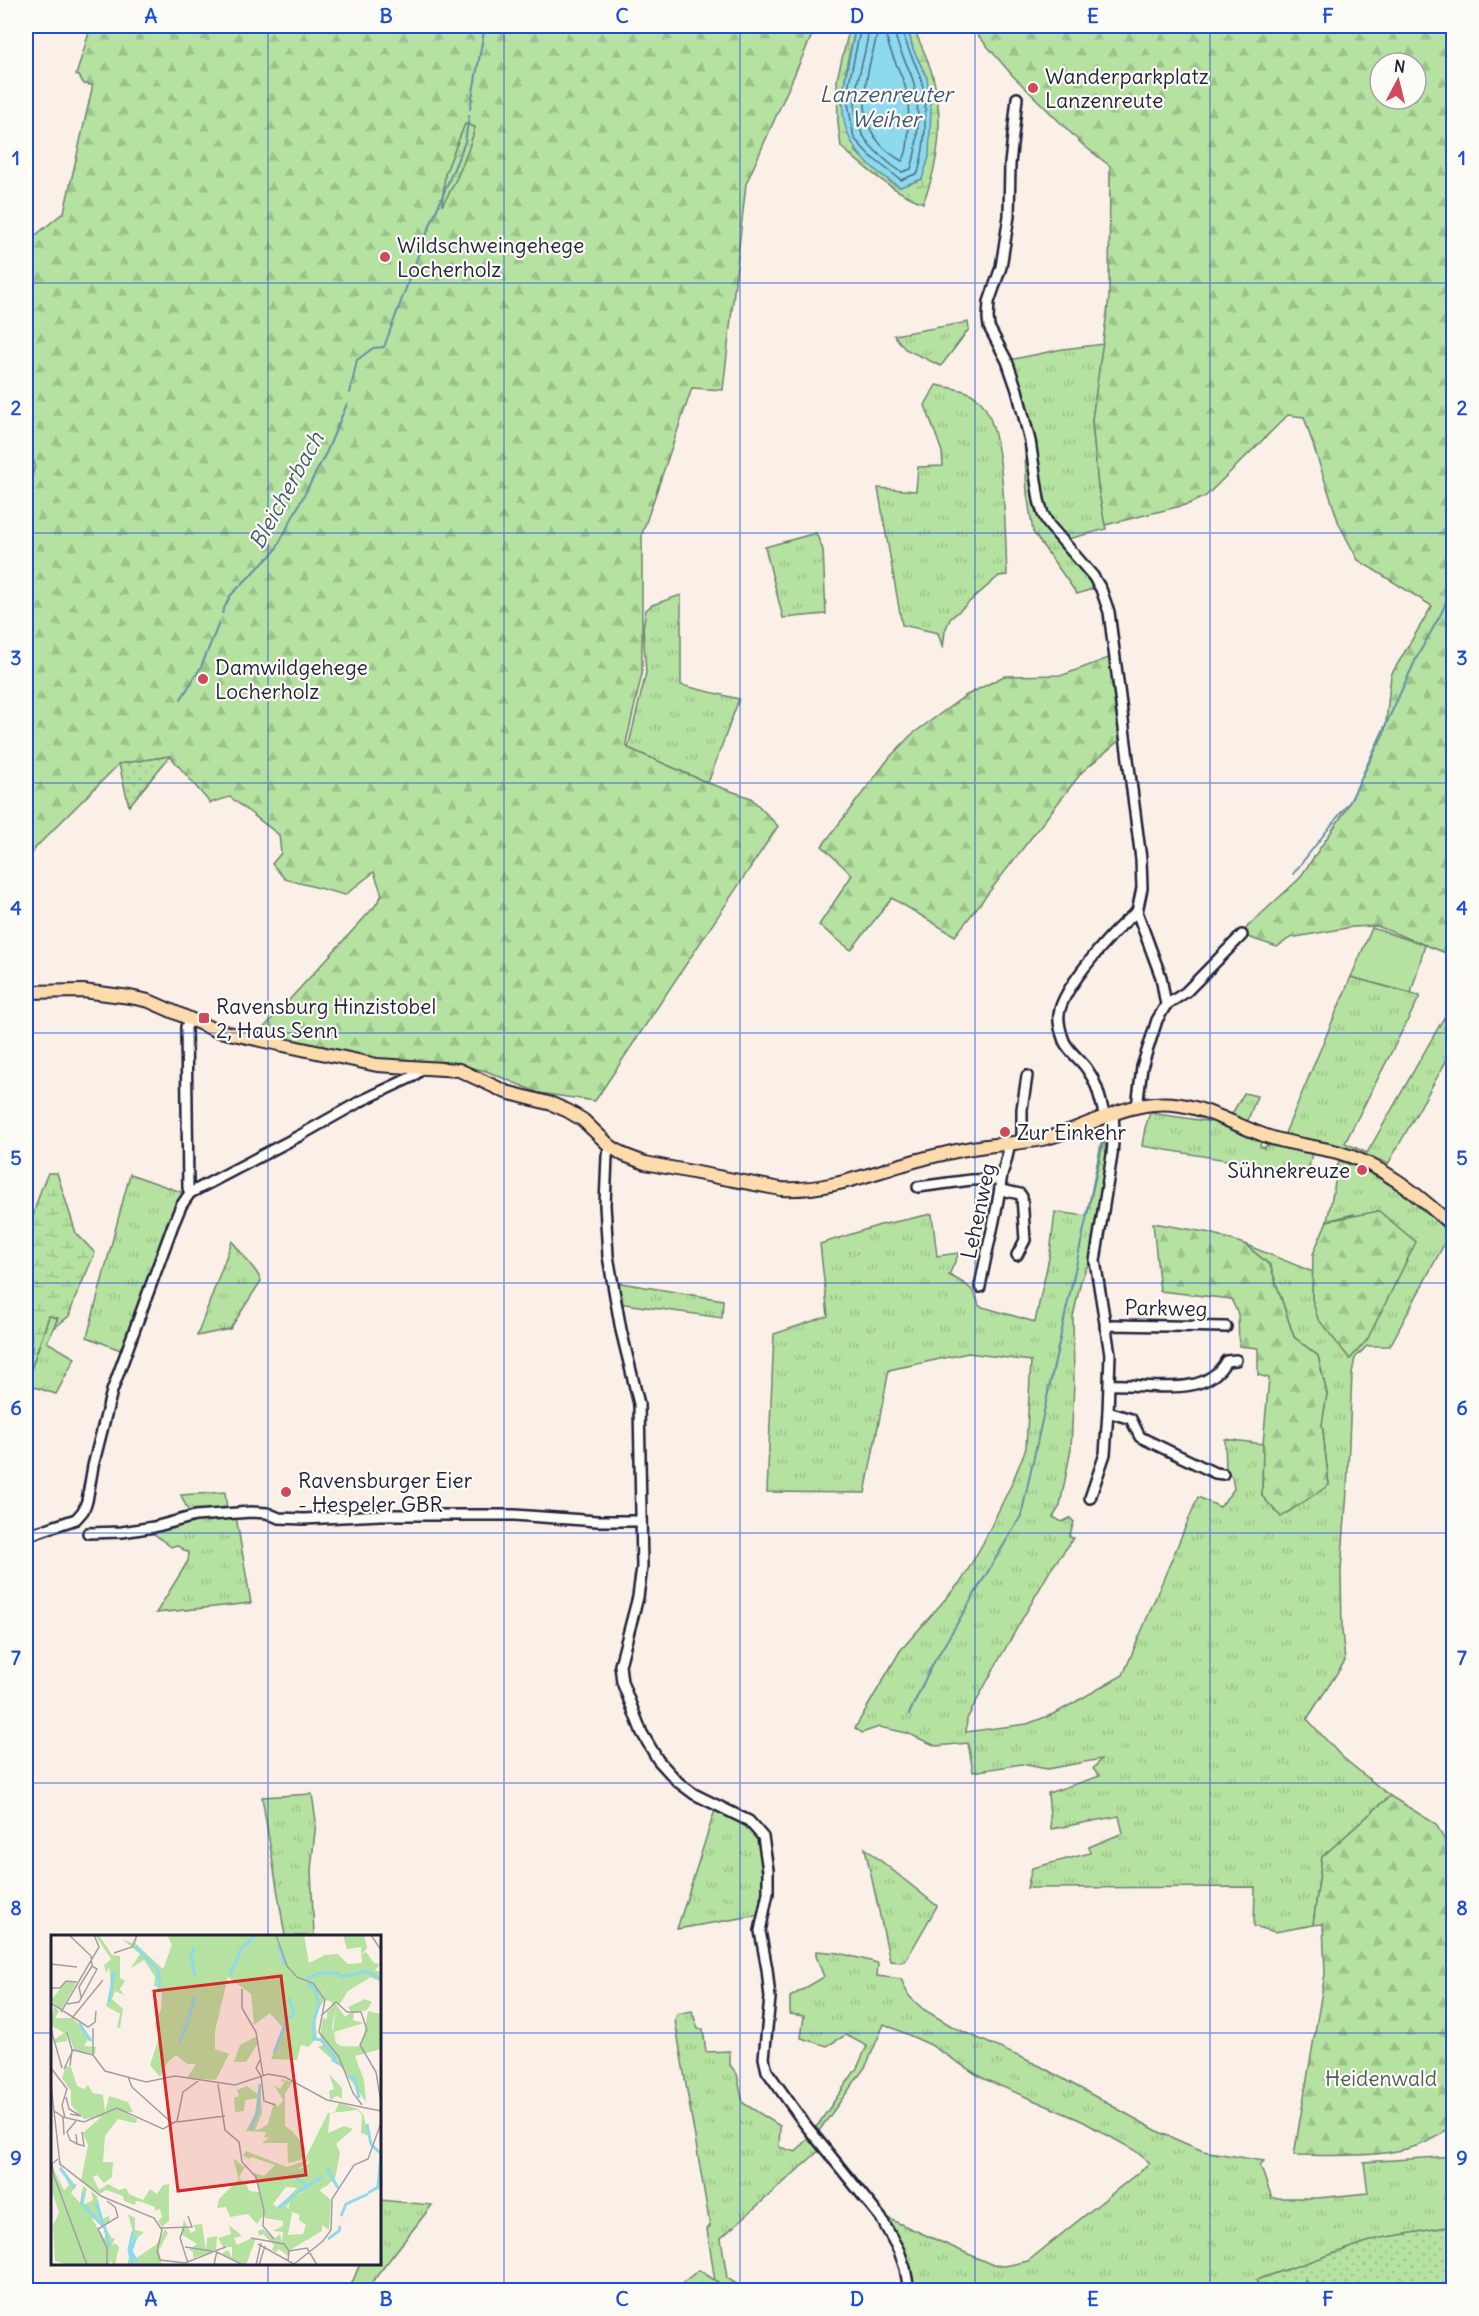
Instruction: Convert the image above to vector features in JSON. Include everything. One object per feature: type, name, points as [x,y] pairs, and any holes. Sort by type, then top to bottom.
[{"type":"main road","points":[[26,992],[83,991],[130,996],[166,1008],[189,1021],[215,1030],[377,1065],[459,1070],[506,1092],[552,1104],[583,1120],[610,1146],[624,1155],[645,1163],[781,1189],[813,1189],[835,1185],[956,1151],[1043,1139],[1137,1107],[1154,1104],[1190,1106],[1270,1138],[1339,1153],[1378,1169],[1425,1201],[1454,1227]]},
{"type":"street","points":[[1017,98],[1010,164],[1009,216],[1001,267],[989,302],[988,318],[1020,398],[1043,514],[1049,525],[1097,582],[1110,612],[1141,860],[1142,888],[1137,912],[1161,977],[1166,1005]]},
{"type":"street","points":[[1090,1498],[1105,1454],[1110,1385],[1110,1354],[1098,1295],[1095,1261],[1114,1130],[1095,1083],[1064,1041],[1059,1015],[1061,1005],[1085,967],[1126,920],[1137,912]]},
{"type":"street","points":[[1137,1107],[1142,1067],[1157,1020],[1166,1005],[1186,992],[1242,935]]},
{"type":"street","points":[[189,1021],[186,1027],[186,1108],[190,1193]]},
{"type":"street","points":[[26,1536],[76,1519],[83,1511],[112,1390],[173,1225],[181,1206],[190,1193],[361,1101],[412,1077],[423,1068]]},
{"type":"street","points":[[1022,1142],[1022,1109],[1027,1076]]},
{"type":"street","name":"Lehenweg","points":[[980,1287],[1009,1143]]},
{"type":"street","points":[[610,1146],[607,1156],[604,1205],[608,1256],[621,1330],[639,1404],[642,1566],[638,1596],[620,1665],[622,1682],[642,1733],[658,1760],[678,1782],[694,1794],[749,1821],[763,1837],[768,1870],[768,1893],[760,1931],[770,1998],[764,2058],[767,2071],[804,2123],[881,2218],[892,2236],[905,2268],[909,2290]]},
{"type":"street","points":[[918,1188],[971,1180],[1001,1179]]},
{"type":"street","points":[[1001,1191],[1020,1194],[1023,1199],[1024,1240],[1017,1256]]},
{"type":"street","name":"Parkweg","points":[[1106,1326],[1226,1328]]},
{"type":"street","points":[[1110,1385],[1186,1387],[1218,1373],[1227,1361],[1236,1360]]},
{"type":"street","points":[[1108,1412],[1131,1419],[1140,1437],[1215,1473],[1223,1474]]},
{"type":"street","points":[[88,1533],[122,1532],[154,1527],[195,1516],[251,1512],[267,1513],[279,1518],[304,1519],[380,1515],[491,1515],[641,1521]]},
{"type":"green space","points":[[91,26],[816,26],[746,184],[723,390],[692,388],[642,534],[642,674],[626,743],[628,748],[708,783],[751,798],[778,826],[595,1101],[539,1093],[486,1071],[451,1063],[372,1060],[258,1034],[375,906],[382,895],[374,872],[345,895],[285,879],[272,864],[281,853],[279,835],[230,797],[210,803],[170,756],[119,764],[36,847],[26,864],[26,497],[35,465],[26,441],[26,243],[64,212],[92,89],[92,85],[84,84],[76,75]]},
{"type":"green space","points":[[850,26],[856,26],[847,63],[842,103],[856,152],[889,181],[900,187],[922,179],[927,78],[913,49],[907,26],[913,26],[925,53],[937,97],[939,128],[933,173],[923,203],[890,186],[841,147],[837,79]]},
{"type":"green space","points":[[970,26],[1453,26],[1453,956],[1377,926],[1352,927],[1290,938],[1277,947],[1242,935],[1248,926],[1299,879],[1345,811],[1385,731],[1391,675],[1432,606],[1358,560],[1339,524],[1304,417],[1288,415],[1206,496],[1189,504],[1105,525],[1098,487],[1092,420],[1109,298],[1110,166],[1083,145],[1013,76]]},
{"type":"green space","points":[[465,124],[475,127],[472,138],[462,168],[442,206],[445,174]]},
{"type":"green space","points":[[968,322],[969,329],[941,366],[905,349],[894,335]]},
{"type":"green space","points":[[1103,344],[1092,420],[1098,487],[1106,529],[1065,540],[1049,518],[1045,507],[1009,360]]},
{"type":"green space","points":[[936,385],[970,393],[979,400],[988,413],[999,456],[1007,575],[999,576],[950,619],[945,631],[943,649],[938,633],[902,625],[878,488],[916,491],[918,467],[943,466],[942,452],[925,405]]},
{"type":"green space","points":[[1023,418],[1038,503],[1098,587],[1077,594],[1033,532],[1027,493]]},
{"type":"green space","points":[[816,533],[823,550],[826,614],[783,618],[765,547]]},
{"type":"green space","points":[[681,595],[681,685],[739,699],[708,783],[628,748],[646,673],[643,627],[646,610],[652,605]]},
{"type":"green space","points":[[1114,656],[1121,739],[1082,772],[955,936],[892,898],[851,950],[819,925],[852,875],[822,846],[890,757],[911,735],[965,696],[1004,676],[1063,675]]},
{"type":"green space","points":[[170,756],[129,806],[119,764]]},
{"type":"green space","points":[[1372,928],[1425,945],[1411,993],[1351,977]]},
{"type":"green space","points":[[1351,977],[1420,996],[1345,1143],[1367,1153],[1450,1007],[1453,1008],[1453,1049],[1388,1164],[1380,1160],[1377,1164],[1283,1138]]},
{"type":"green space","points":[[1244,1093],[1257,1096],[1246,1125],[1230,1117]]},
{"type":"green space","points":[[1150,1113],[1213,1122],[1261,1142],[1260,1146],[1264,1148],[1267,1145],[1312,1154],[1309,1166],[1319,1169],[1317,1175],[1142,1146]]},
{"type":"green space","points":[[1104,1139],[1107,1158],[1093,1254],[1081,1280],[1073,1317],[1074,1382],[1071,1449],[1060,1506],[1053,1517],[1062,1522],[1070,1518],[1074,1522],[1069,1537],[1074,1538],[1051,1569],[997,1663],[967,1719],[966,1732],[1027,1724],[1056,1713],[1123,1675],[1198,1497],[1220,1507],[1234,1489],[1232,1477],[1226,1471],[1225,1439],[1263,1444],[1262,1496],[1329,1485],[1322,1424],[1327,1394],[1318,1356],[1294,1337],[1270,1265],[1244,1244],[1313,1272],[1312,1299],[1354,1214],[1327,1221],[1336,1178],[1331,1177],[1340,1161],[1385,1182],[1450,1233],[1390,1346],[1367,1346],[1355,1358],[1352,1373],[1341,1570],[1345,1661],[1307,1719],[1341,1756],[1390,1796],[1322,1857],[1313,1925],[1275,1932],[1254,1926],[1255,1887],[1027,1888],[1032,1868],[1090,1853],[1089,1847],[1123,1833],[1119,1816],[1051,1829],[1048,1793],[1100,1776],[1093,1769],[1101,1759],[1047,1769],[1021,1764],[973,1772],[968,1743],[936,1746],[907,1733],[879,1727],[862,1733],[855,1728],[900,1651],[962,1580],[1012,1483],[1026,1448],[1031,1361],[968,1353],[889,1370],[865,1493],[767,1492],[774,1334],[828,1316],[820,1244],[880,1225],[932,1214],[937,1256],[959,1253],[949,1275],[972,1290],[979,1306],[1035,1322],[1050,1253],[1055,1212],[1087,1216]]},
{"type":"green space","points":[[48,1173],[57,1173],[76,1233],[95,1253],[69,1316],[53,1329],[58,1318],[49,1316],[26,1384],[32,1342],[26,1311],[27,1255],[36,1204]]},
{"type":"green space","points":[[130,1174],[184,1193],[123,1351],[87,1337]]},
{"type":"green space","points":[[1379,1211],[1416,1242],[1367,1340],[1350,1359],[1318,1319],[1312,1299],[1313,1254],[1327,1221]]},
{"type":"green space","points":[[1153,1223],[1211,1233],[1244,1244],[1270,1265],[1294,1337],[1318,1356],[1327,1394],[1322,1424],[1329,1485],[1281,1517],[1262,1496],[1263,1444],[1269,1378],[1258,1375],[1258,1348],[1239,1346],[1238,1314],[1231,1299],[1160,1291]]},
{"type":"green space","points":[[232,1241],[261,1281],[230,1329],[197,1336]]},
{"type":"green space","points":[[615,1282],[723,1300],[722,1318],[618,1303]]},
{"type":"green space","points":[[49,1316],[58,1318],[47,1342],[75,1358],[56,1394],[34,1387],[26,1394],[26,1384]]},
{"type":"green space","points":[[225,1492],[227,1509],[190,1515],[181,1495]]},
{"type":"green space","points":[[236,1516],[251,1603],[156,1613],[188,1561],[189,1553],[176,1545],[171,1547],[153,1533],[193,1521]]},
{"type":"green space","points":[[312,1794],[316,1821],[311,1870],[314,1935],[285,1935],[262,1797]]},
{"type":"green space","name":"Heidenwald","points":[[1390,1796],[1436,1824],[1453,1856],[1453,2123],[1439,2136],[1401,2150],[1379,2154],[1294,2155],[1325,1974],[1323,1924],[1313,1925],[1322,1857]]},
{"type":"green space","points":[[715,1810],[742,1820],[759,1839],[766,1864],[766,1877],[759,1915],[677,1929]]},
{"type":"green space","points":[[865,1848],[937,1906],[906,1960],[901,1962],[890,1961]]},
{"type":"green space","points":[[816,1951],[839,1953],[878,1963],[877,1976],[901,1979],[909,1996],[923,2009],[953,2027],[1040,2066],[1161,2133],[1203,2151],[1264,2161],[1260,2165],[1272,2198],[1318,2198],[1368,2193],[1364,2162],[1453,2156],[1453,2226],[1439,2290],[912,2290],[887,2218],[993,2265],[1005,2266],[1028,2261],[1150,2163],[1134,2150],[1082,2121],[982,2078],[931,2045],[884,2024],[866,2066],[816,2135],[813,2132],[857,2068],[867,2046],[846,2035],[827,2046],[801,2038],[804,2016],[790,2014],[790,1997],[824,1977]]},
{"type":"green space","points":[[692,2011],[698,2029],[703,2029],[706,2052],[730,2051],[730,2065],[737,2074],[743,2103],[780,2126],[779,2147],[796,2152],[809,2136],[820,2150],[721,2238],[727,2278],[746,2290],[730,2290],[715,2281],[707,2229],[710,2226],[675,2020],[677,2014]]},
{"type":"green space","points":[[381,2200],[432,2205],[366,2290],[349,2290],[360,2265],[381,2265]]},
{"type":"green space","points":[[1453,2226],[1453,2290],[1261,2290],[1256,2280],[1376,2239]]},
{"type":"green space","points":[[699,2270],[730,2290],[673,2290]]},
{"type":"water","name":"Lanzenreuter Weiher","points":[[856,26],[907,26],[913,49],[927,78],[931,110],[929,157],[922,179],[900,187],[875,170],[859,153],[848,135],[843,97]]},
{"type":"waterway","name":"Bleicherbach","points":[[470,109],[485,26]]},
{"type":"waterway","name":"Bleicherbach","points":[[350,393],[357,360],[373,348],[384,347],[422,245],[465,142],[469,116]]},
{"type":"waterway","name":"Bleicherbach","points":[[222,613],[230,596],[275,551],[326,453],[347,404]]},
{"type":"waterway","points":[[1293,874],[1351,800],[1417,657],[1442,612],[1454,580]]},
{"type":"waterway","name":"Bleicherbach","points":[[181,699],[201,667],[219,623]]},
{"type":"waterway","points":[[909,1714],[930,1669],[1021,1516],[1104,1130]]},
{"type":"waterway","points":[[1305,2281],[1316,2290]]},
{"type":"place","name":"Wanderparkplatz Lanzenreute","points":[[1033,88]]},
{"type":"place","name":"Wildschweingehege Locherholz","points":[[385,257]]},
{"type":"place","name":"Damwildgehege Locherholz","points":[[203,679]]},
{"type":"place","name":"Ravensburg Hinzistobel 2, Haus Senn","points":[[204,1018]]},
{"type":"place","name":"Zur Einkehr","points":[[1005,1132]]},
{"type":"place","name":"Sühnekreuze","points":[[1362,1170]]},
{"type":"place","name":"Ravensburger Eier - Hespeler GBR","points":[[286,1492]]}]
